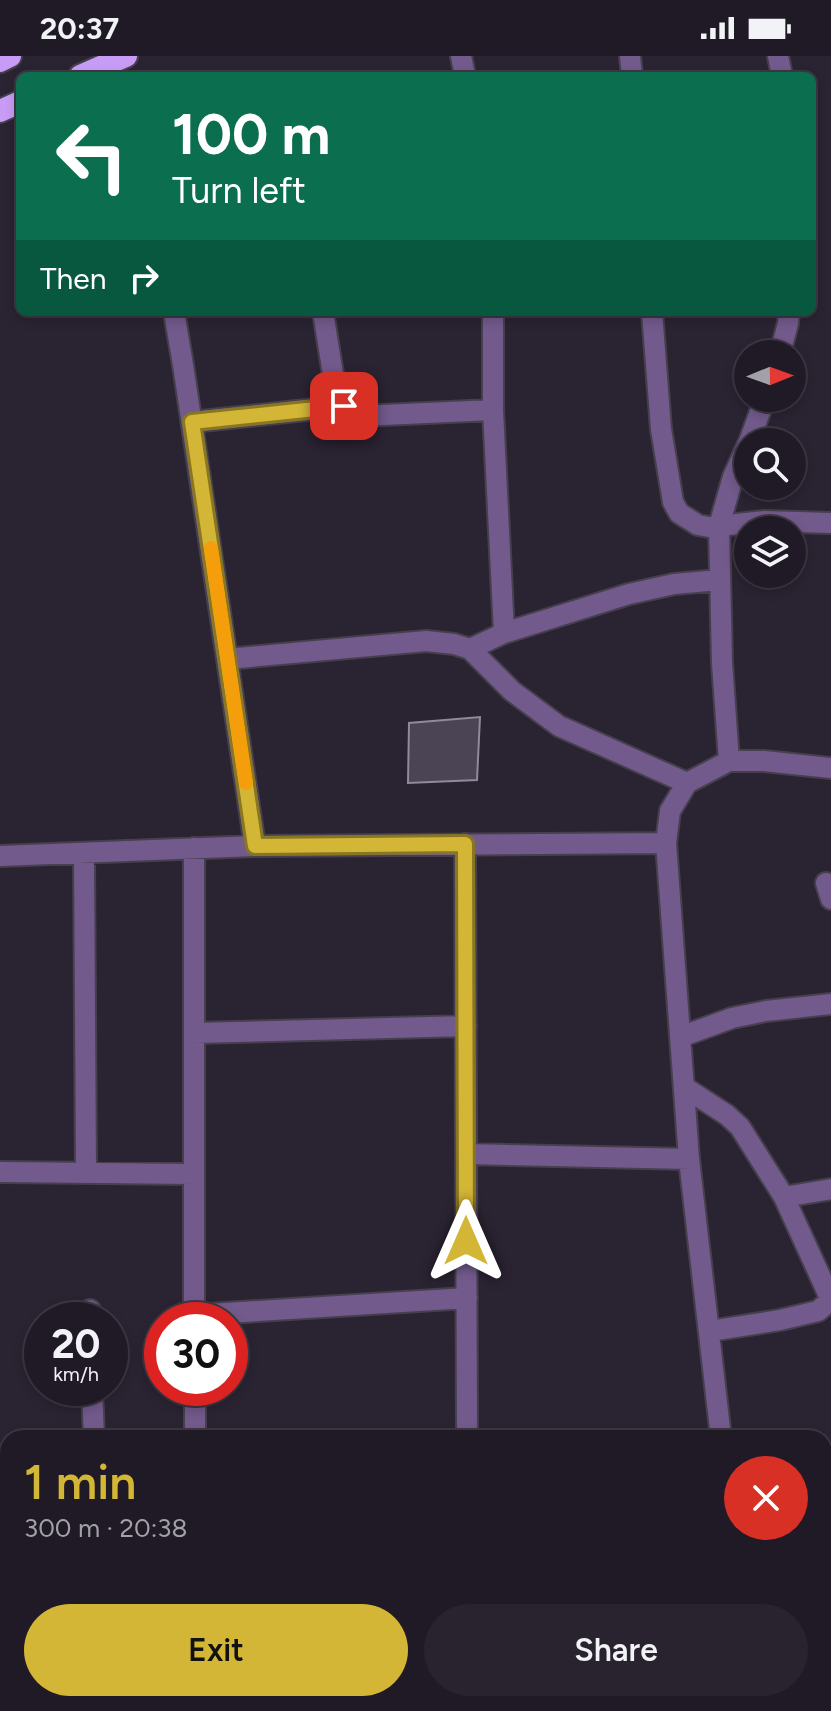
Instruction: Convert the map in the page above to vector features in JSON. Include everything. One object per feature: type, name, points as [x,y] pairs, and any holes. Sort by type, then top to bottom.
[{"type":"highway","points":[[0,61],[10,56]]},
{"type":"highway","points":[[94,72],[118,65]]},
{"type":"street","points":[[175,316],[255,846]]},
{"type":"street","points":[[324,316],[336,393],[350,412],[360,416],[493,410]]},
{"type":"street","points":[[493,316],[493,410],[504,633]]},
{"type":"street","points":[[652,316],[661,429],[673,502],[679,513],[687,520],[709,527],[765,521],[831,523]]},
{"type":"street","points":[[784,340],[789,316]]},
{"type":"street","points":[[192,422],[344,406]]},
{"type":"street","points":[[729,761],[722,663],[719,526],[734,475]]},
{"type":"street","points":[[470,649],[504,633],[629,594],[674,584],[719,580]]},
{"type":"street","points":[[227,659],[426,641],[454,644],[470,649],[512,691],[559,726],[687,783]]},
{"type":"street","points":[[720,1430],[689,1159],[666,843],[670,811],[687,783],[729,761],[831,768]]},
{"type":"street","points":[[0,856],[255,846],[666,843]]},
{"type":"street","points":[[465,844],[467,1430]]},
{"type":"street","points":[[194,848],[194,1302]]},
{"type":"street","points":[[84,853],[86,1173]]},
{"type":"street","points":[[680,1037],[732,1018],[831,1004]]},
{"type":"street","points":[[194,1033],[466,1026]]},
{"type":"street","points":[[684,1087],[740,1127],[784,1197],[831,1300],[818,1311],[710,1331]]},
{"type":"street","points":[[466,1154],[689,1159]]},
{"type":"street","points":[[0,1172],[194,1174]]},
{"type":"street","points":[[784,1197],[831,1189]]},
{"type":"street","points":[[248,1313],[467,1298]]},
{"type":"street","points":[[93,1406],[94,1430]]},
{"type":"street","points":[[195,1406],[195,1430]]},
{"type":"building","points":[[480,717],[477,780],[408,783],[409,723]]},
{"type":"slow traffic","points":[[211,548],[246,783]]},
{"type":"route","points":[[344,406],[192,422],[255,846],[465,844],[466,1241]]}]
